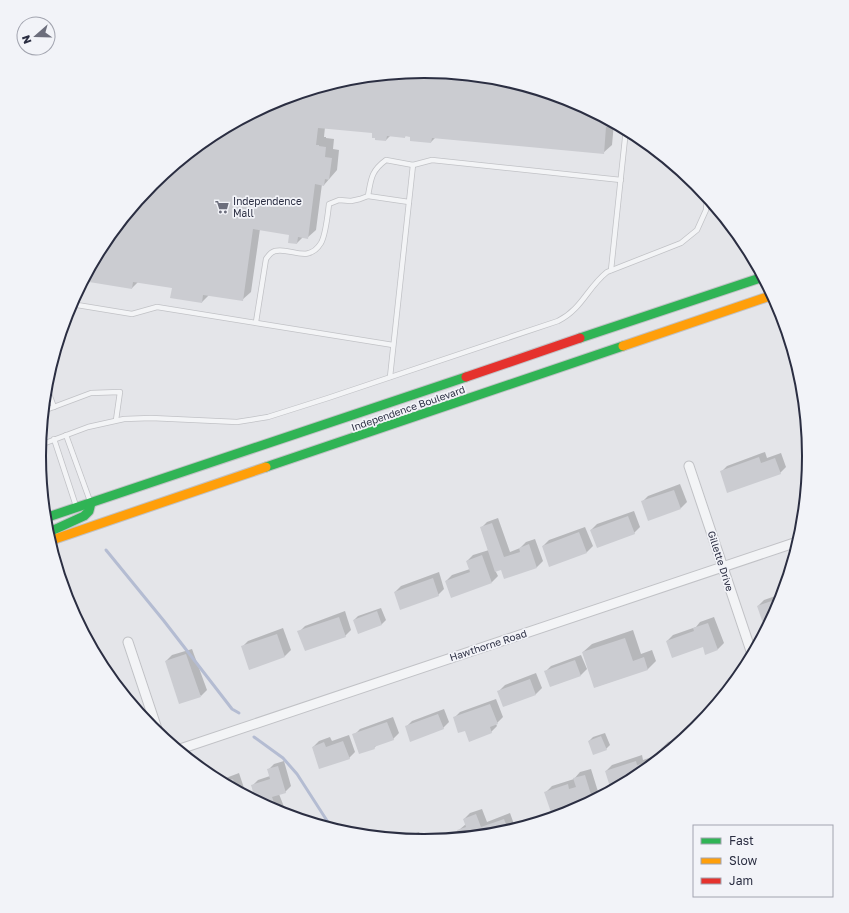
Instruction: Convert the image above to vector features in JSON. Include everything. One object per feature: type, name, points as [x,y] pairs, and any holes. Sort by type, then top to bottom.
[{"type":"main road","name":"Independence Boulevard","points":[[51,516],[758,279]]},
{"type":"main road","name":"Independence Boulevard","points":[[55,540],[767,297]]},
{"type":"main road","points":[[53,530],[81,518],[89,511],[91,503]]},
{"type":"street","name":"Gillette Drive","points":[[689,466],[750,650]]},
{"type":"street","name":"Hawthorne Road","points":[[183,748],[793,543]]},
{"type":"street","points":[[128,642],[155,722]]},
{"type":"lane","points":[[611,270],[625,136]]},
{"type":"lane","points":[[368,196],[372,174],[378,166],[386,160],[413,165],[432,160],[621,180]]},
{"type":"lane","points":[[390,377],[413,165]]},
{"type":"lane","points":[[256,322],[266,259],[276,250],[308,254],[316,249],[322,242],[329,204],[339,200],[351,202],[368,196],[409,202]]},
{"type":"lane","points":[[47,442],[88,427],[116,420],[151,418],[237,422],[259,418],[307,405],[558,321],[568,316],[575,309],[598,280],[607,272],[681,243],[697,230],[707,205]]},
{"type":"lane","points":[[78,305],[132,314],[157,307],[393,345]]},
{"type":"lane","points":[[49,409],[91,393],[120,392],[116,420]]},
{"type":"lane","points":[[51,398],[54,407]]},
{"type":"lane","points":[[66,435],[91,503]]},
{"type":"lane","points":[[54,439],[77,508]]},
{"type":"building","name":"Independence Mall","points":[[424,78],[474,81],[498,85],[546,98],[592,117],[608,126],[606,127],[604,154],[432,138],[431,143],[410,141],[410,137],[405,136],[405,138],[387,136],[386,141],[375,140],[375,138],[372,138],[372,133],[318,128],[316,145],[326,147],[325,157],[332,158],[329,180],[325,179],[324,186],[315,184],[308,239],[298,237],[297,244],[288,243],[289,235],[253,229],[243,301],[203,295],[202,303],[170,298],[172,288],[133,282],[132,289],[89,282],[110,246],[140,207],[175,172],[214,142],[257,117],[303,98],[351,85],[375,81]]},
{"type":"building","points":[[759,457],[761,463],[775,458],[781,474],[727,493],[720,471]]},
{"type":"building","points":[[674,490],[681,509],[648,521],[641,501]]},
{"type":"building","points":[[628,516],[635,534],[597,548],[590,530]]},
{"type":"building","points":[[492,523],[504,557],[520,552],[519,548],[529,544],[537,568],[504,579],[501,570],[495,572],[480,527]]},
{"type":"building","points":[[579,532],[587,553],[549,567],[542,546]]},
{"type":"building","points":[[482,555],[492,583],[451,598],[445,581],[470,572],[466,561]]},
{"type":"building","points":[[433,578],[439,596],[400,610],[394,592]]},
{"type":"building","points":[[774,600],[764,625],[757,606]]},
{"type":"building","points":[[377,611],[382,625],[358,634],[353,620]]},
{"type":"building","points":[[339,617],[346,637],[305,651],[297,631]]},
{"type":"building","points":[[708,623],[718,650],[705,655],[703,647],[672,658],[666,641],[694,631],[693,628]]},
{"type":"building","points":[[277,634],[285,657],[249,670],[241,646]]},
{"type":"building","points":[[625,638],[633,661],[644,657],[648,670],[594,688],[582,652]]},
{"type":"building","points":[[186,654],[201,697],[179,704],[165,661]]},
{"type":"building","points":[[575,660],[581,676],[550,687],[544,671]]},
{"type":"building","points":[[530,679],[536,695],[503,707],[497,691]]},
{"type":"building","points":[[490,704],[498,724],[490,727],[492,733],[469,742],[465,731],[458,733],[453,717]]},
{"type":"building","points":[[438,714],[444,729],[410,742],[405,726]]},
{"type":"building","points":[[387,722],[394,740],[374,747],[375,749],[359,754],[352,734]]},
{"type":"building","points":[[601,736],[607,750],[593,755],[588,741]]},
{"type":"building","points":[[343,741],[350,759],[319,769],[312,747],[324,742],[326,747]]},
{"type":"building","points":[[669,745],[662,751],[661,748]]},
{"type":"building","points":[[636,761],[637,765],[646,763],[610,786],[605,771]]},
{"type":"building","points":[[278,766],[286,793],[272,797],[274,804],[254,794],[251,785],[270,779],[267,769]]},
{"type":"building","points":[[585,775],[592,796],[551,813],[544,792],[568,784],[569,789],[576,787],[573,778]]},
{"type":"building","points":[[233,779],[234,784],[229,780]]},
{"type":"building","points":[[476,814],[481,827],[504,819],[507,826],[458,833],[457,830],[466,827],[463,819]]},
{"type":"waterway","points":[[106,550],[164,621],[232,709],[239,713]]},
{"type":"waterway","points":[[254,737],[283,758],[297,774],[328,822]]},
{"type":"traffic: fast","points":[[580,338],[758,279]]},
{"type":"traffic: fast","points":[[266,467],[623,346]]},
{"type":"traffic: fast","points":[[51,516],[466,377]]},
{"type":"traffic: fast","points":[[53,530],[84,516],[89,511],[91,503]]},
{"type":"traffic: slow","points":[[623,346],[767,297]]},
{"type":"traffic: slow","points":[[55,539],[266,467]]},
{"type":"traffic: jam","points":[[466,377],[580,338]]},
{"type":"place","name":"Independence Mall","points":[[222,207]]}]
